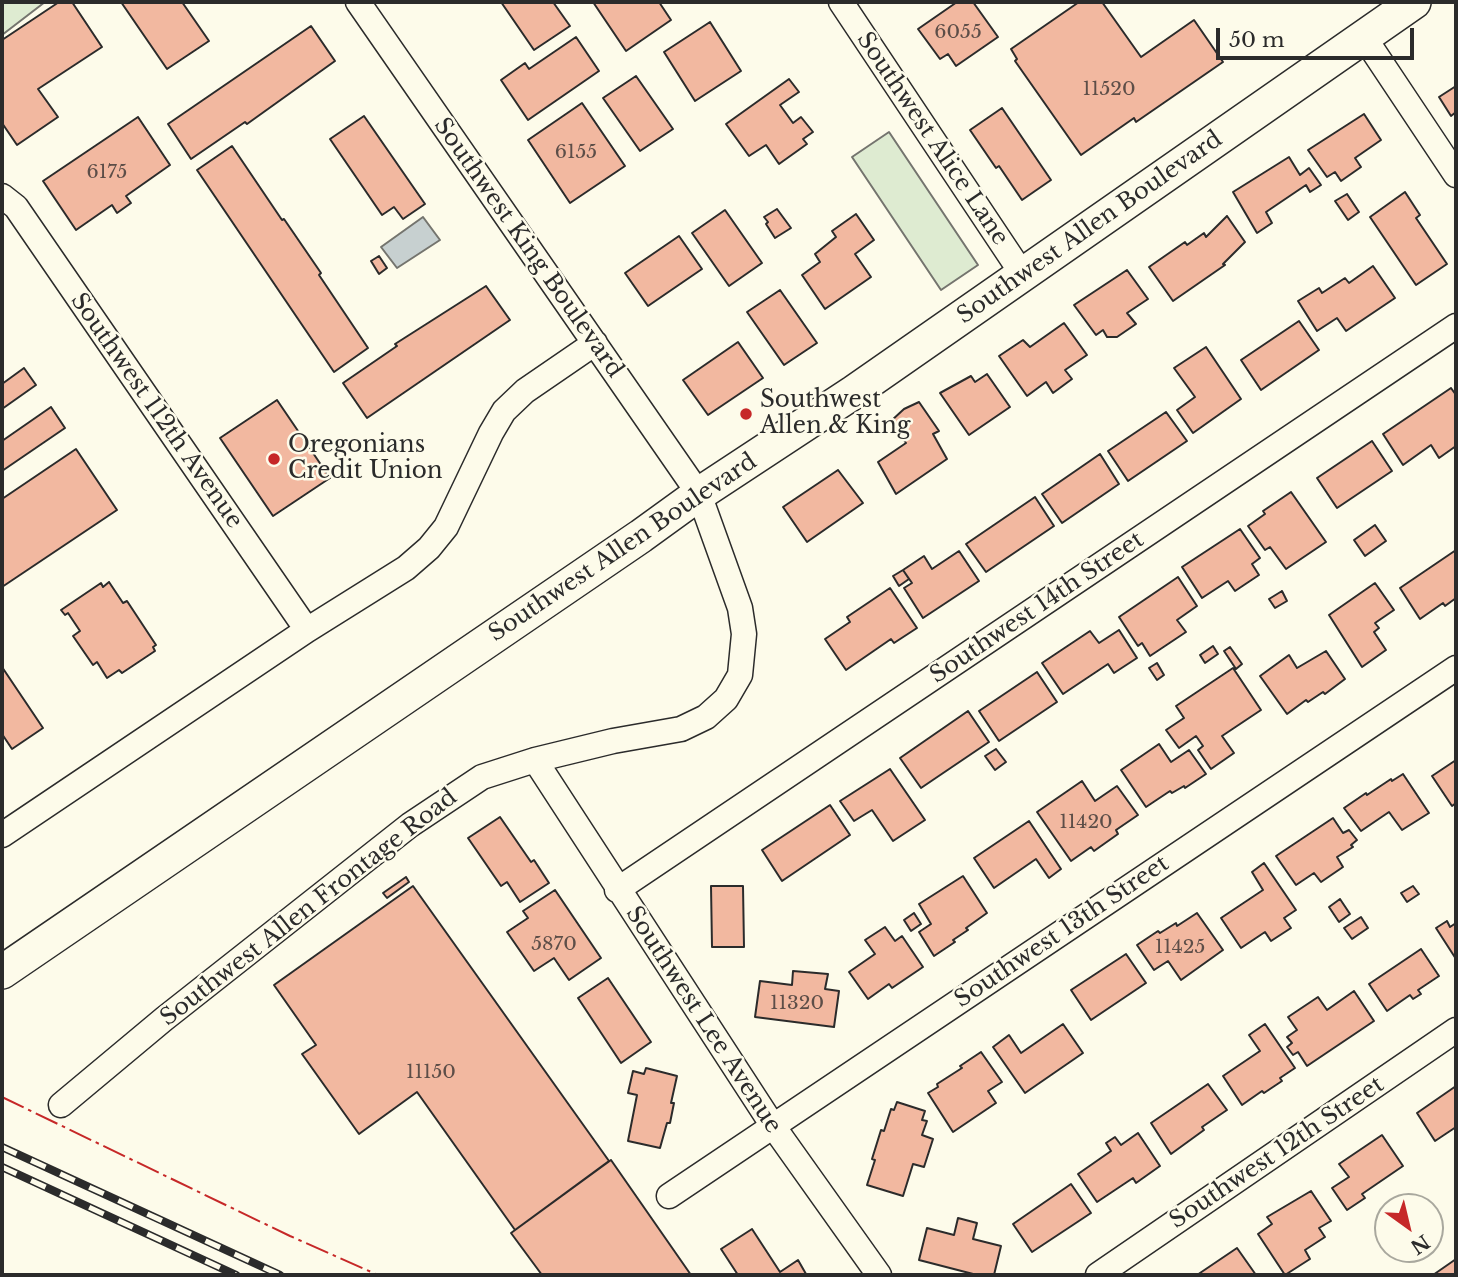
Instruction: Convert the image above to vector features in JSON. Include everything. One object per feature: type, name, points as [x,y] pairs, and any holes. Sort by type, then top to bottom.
[{"type":"main road","name":"Southwest Allen Boulevard","points":[[2,972],[630,544],[699,494],[854,392],[1414,2]]},
{"type":"street","name":"Southwest King Boulevard","points":[[358,2],[699,494]]},
{"type":"street","name":"Southwest Alice Lane","points":[[841,2],[1023,275]]},
{"type":"street","points":[[1364,37],[1456,175]]},
{"type":"street","name":"Southwest 112th Avenue","points":[[2,196],[16,207],[307,630]]},
{"type":"street","name":"Southwest 14th Street","points":[[617,890],[1456,327]]},
{"type":"street","points":[[2,835],[307,630],[405,568],[429,548],[446,527],[491,433],[505,411],[525,391],[595,343]]},
{"type":"street","name":"Southwest Allen Frontage Road","points":[[61,1105],[164,1019],[410,825],[482,777],[535,760],[613,741],[681,729],[706,717],[726,699],[740,675],[744,657],[744,634],[740,608],[699,494]]},
{"type":"street","name":"Southwest 13th Street","points":[[669,1196],[1456,668]]},
{"type":"street","name":"Southwest Lee Avenue","points":[[535,760],[617,890],[773,1126],[879,1275]]},
{"type":"street","name":"Southwest 12th Street","points":[[1098,1275],[1456,1030]]},
{"type":"green space","points":[[2,2],[45,2],[2,35]]},
{"type":"green space","points":[[889,132],[978,265],[941,290],[852,157]]},
{"type":"shaded area","points":[[423,217],[440,240],[397,268],[381,247]]},
{"type":"building","points":[[59,2],[72,2],[102,47],[38,89],[58,117],[17,145],[2,123],[2,40]]},
{"type":"building","points":[[121,2],[182,2],[209,41],[167,69]]},
{"type":"building","points":[[501,2],[553,2],[570,26],[534,50]]},
{"type":"building","points":[[593,2],[659,2],[671,20],[626,51]]},
{"type":"building","points":[[957,2],[973,2],[998,37],[956,66],[948,54],[940,59],[918,29]]},
{"type":"building","points":[[1079,2],[1102,2],[1141,57],[1194,20],[1223,62],[1136,122],[1134,118],[1081,155],[1015,61],[1017,59],[1011,49]]},
{"type":"building","points":[[710,22],[741,71],[695,101],[664,52]]},
{"type":"building","points":[[311,26],[335,61],[247,124],[245,122],[191,159],[168,124]]},
{"type":"building","points":[[576,37],[599,71],[528,120],[501,80],[525,63],[529,69]]},
{"type":"building","points":[[636,76],[673,129],[640,151],[603,98]]},
{"type":"building","points":[[789,79],[799,92],[780,105],[793,123],[801,117],[813,132],[803,139],[807,144],[779,164],[766,145],[749,156],[726,124]]},
{"type":"building","points":[[1456,86],[1456,112],[1451,116],[1439,97]]},
{"type":"building","points":[[582,103],[625,166],[570,203],[528,140]]},
{"type":"building","points":[[1002,108],[1051,180],[1022,200],[970,130]]},
{"type":"building","points":[[1364,114],[1381,140],[1355,158],[1361,167],[1341,181],[1335,172],[1327,177],[1308,150]]},
{"type":"building","points":[[364,116],[425,204],[403,219],[394,207],[382,215],[330,139]]},
{"type":"building","points":[[138,117],[170,165],[126,196],[131,203],[117,213],[112,205],[76,230],[43,181]]},
{"type":"building","points":[[232,146],[321,273],[319,275],[368,348],[334,372],[197,170]]},
{"type":"building","points":[[1289,157],[1300,175],[1309,168],[1321,185],[1310,192],[1306,185],[1266,212],[1272,223],[1257,233],[1233,192]]},
{"type":"building","points":[[1405,192],[1420,215],[1416,218],[1447,264],[1416,285],[1370,217]]},
{"type":"building","points":[[1347,194],[1359,212],[1348,220],[1335,201]]},
{"type":"building","points":[[777,209],[791,228],[775,238],[764,217]]},
{"type":"building","points":[[725,210],[762,263],[729,286],[692,233]]},
{"type":"building","points":[[856,214],[874,240],[855,254],[871,277],[825,309],[802,275],[820,262],[815,254],[836,237],[832,231]]},
{"type":"building","points":[[1227,216],[1245,242],[1223,264],[1225,265],[1173,301],[1149,267],[1185,242],[1187,245],[1204,233],[1206,237]]},
{"type":"building","points":[[679,236],[702,269],[648,306],[625,273]]},
{"type":"building","points":[[379,256],[387,268],[379,274],[371,261]]},
{"type":"building","points":[[1373,266],[1395,298],[1346,331],[1337,318],[1317,331],[1298,301],[1319,288],[1322,293],[1345,278],[1349,283]]},
{"type":"building","points":[[1127,270],[1148,299],[1127,313],[1136,324],[1117,337],[1107,337],[1103,330],[1096,335],[1074,305]]},
{"type":"building","points":[[486,286],[510,320],[367,418],[343,383],[397,346],[395,344]]},
{"type":"building","points":[[780,290],[817,343],[784,365],[747,312]]},
{"type":"building","points":[[1299,321],[1319,350],[1261,390],[1241,360]]},
{"type":"building","points":[[1064,323],[1087,355],[1065,370],[1072,379],[1053,393],[1046,382],[1027,396],[999,356],[1023,340],[1030,347]]},
{"type":"building","points":[[738,342],[763,378],[708,415],[683,380]]},
{"type":"building","points":[[1206,347],[1241,399],[1193,433],[1177,410],[1195,397],[1174,368]]},
{"type":"building","points":[[24,368],[36,385],[2,409],[2,384]]},
{"type":"building","points":[[987,374],[1010,407],[969,435],[940,393],[971,376],[975,382]]},
{"type":"building","points":[[1451,388],[1456,395],[1456,446],[1439,458],[1431,445],[1403,465],[1383,434]]},
{"type":"building","points":[[277,400],[330,478],[273,516],[220,438]]},
{"type":"building","points":[[919,402],[939,431],[933,434],[947,459],[896,494],[878,462],[906,443],[891,421],[904,409]]},
{"type":"building","points":[[51,407],[65,428],[2,471],[2,441]]},
{"type":"building","points":[[1166,412],[1187,441],[1128,481],[1108,451]]},
{"type":"building","points":[[1372,441],[1392,471],[1337,508],[1317,478]]},
{"type":"building","points":[[76,449],[117,510],[2,587],[2,499]]},
{"type":"building","points":[[1100,454],[1119,484],[1062,523],[1042,494]]},
{"type":"building","points":[[838,470],[863,503],[807,542],[783,507]]},
{"type":"building","points":[[1291,492],[1326,542],[1286,569],[1270,547],[1265,550],[1248,526],[1265,514],[1263,511]]},
{"type":"building","points":[[1035,497],[1054,526],[986,572],[966,544]]},
{"type":"building","points":[[1375,525],[1386,541],[1365,556],[1354,540]]},
{"type":"building","points":[[1240,529],[1260,558],[1252,564],[1259,575],[1235,591],[1228,581],[1202,598],[1182,567]]},
{"type":"building","points":[[1456,550],[1456,598],[1445,606],[1443,603],[1420,619],[1400,588]]},
{"type":"building","points":[[959,551],[979,581],[923,618],[904,588],[912,583],[903,570],[924,556],[932,569]]},
{"type":"building","points":[[903,570],[909,579],[899,586],[893,576]]},
{"type":"building","points":[[1178,577],[1197,606],[1177,620],[1186,632],[1150,656],[1142,643],[1138,646],[1119,617]]},
{"type":"building","points":[[109,582],[123,603],[127,601],[156,645],[153,647],[155,651],[122,673],[119,670],[107,678],[97,662],[93,665],[73,636],[80,631],[68,613],[65,615],[61,610],[101,583],[103,587]]},
{"type":"building","points":[[1375,583],[1394,610],[1375,623],[1379,628],[1374,632],[1386,650],[1362,667],[1329,615]]},
{"type":"building","points":[[890,588],[917,628],[894,643],[891,639],[846,670],[825,639],[850,622],[847,617]]},
{"type":"building","points":[[1282,591],[1287,601],[1275,608],[1269,599]]},
{"type":"building","points":[[1119,630],[1137,658],[1114,673],[1108,664],[1063,694],[1042,663],[1090,631],[1099,643]]},
{"type":"building","points":[[1213,646],[1218,654],[1205,663],[1200,655]]},
{"type":"building","points":[[1230,647],[1242,664],[1236,669],[1224,651]]},
{"type":"building","points":[[1326,651],[1345,679],[1325,694],[1323,692],[1308,702],[1306,700],[1287,714],[1260,676],[1289,655],[1297,668]]},
{"type":"building","points":[[1157,663],[1164,675],[1157,680],[1149,668]]},
{"type":"building","points":[[2,667],[43,728],[12,749],[2,734]]},
{"type":"building","points":[[1233,668],[1261,710],[1222,736],[1234,753],[1211,769],[1198,750],[1203,746],[1196,736],[1179,748],[1166,730],[1184,718],[1176,706]]},
{"type":"building","points":[[1037,672],[1057,702],[999,741],[979,711]]},
{"type":"building","points":[[968,711],[989,742],[921,788],[900,758]]},
{"type":"building","points":[[1159,744],[1171,762],[1189,750],[1206,774],[1185,788],[1184,786],[1172,793],[1170,791],[1146,807],[1121,770]]},
{"type":"building","points":[[996,749],[1006,762],[995,770],[985,756]]},
{"type":"building","points":[[1456,760],[1456,803],[1452,806],[1432,776]]},
{"type":"building","points":[[890,769],[925,820],[893,841],[872,810],[854,821],[840,801]]},
{"type":"building","points":[[1403,774],[1429,813],[1402,830],[1389,812],[1361,831],[1344,808]]},
{"type":"building","points":[[1082,781],[1095,801],[1117,786],[1138,815],[1116,830],[1118,834],[1094,851],[1091,847],[1071,861],[1037,812]]},
{"type":"building","points":[[830,805],[850,835],[782,881],[762,850]]},
{"type":"building","points":[[500,817],[549,883],[520,902],[507,882],[501,886],[468,838]]},
{"type":"building","points":[[1333,818],[1343,833],[1349,830],[1357,840],[1351,845],[1353,847],[1337,857],[1343,867],[1321,882],[1314,873],[1296,885],[1276,856]]},
{"type":"building","points":[[1029,821],[1061,869],[1049,878],[1036,859],[994,888],[974,858]]},
{"type":"building","points":[[1264,863],[1296,910],[1284,918],[1291,928],[1271,941],[1265,932],[1241,948],[1221,918],[1263,890],[1252,872]]},
{"type":"building","points":[[963,876],[987,913],[966,928],[968,930],[953,940],[955,942],[934,956],[919,932],[931,924],[919,904]]},
{"type":"building","points":[[406,877],[409,882],[387,898],[383,893]]},
{"type":"building","points":[[413,886],[609,1161],[515,1230],[417,1092],[359,1134],[302,1054],[316,1045],[274,985]]},
{"type":"building","points":[[711,886],[743,886],[744,947],[712,947]]},
{"type":"building","points":[[1413,886],[1419,894],[1407,902],[1401,893]]},
{"type":"building","points":[[555,890],[601,958],[569,980],[554,958],[534,971],[507,932],[528,918],[523,911]]},
{"type":"building","points":[[1340,899],[1350,914],[1339,922],[1329,907]]},
{"type":"building","points":[[914,913],[921,924],[911,931],[904,920]]},
{"type":"building","points":[[1197,913],[1223,950],[1181,980],[1168,961],[1154,970],[1137,945],[1158,931],[1160,933],[1176,923],[1177,926]]},
{"type":"building","points":[[1361,917],[1368,928],[1352,939],[1344,928]]},
{"type":"building","points":[[1447,921],[1450,927],[1456,923],[1456,959],[1436,928]]},
{"type":"building","points":[[885,927],[895,941],[902,936],[923,967],[892,988],[889,984],[868,999],[849,972],[875,954],[865,940]]},
{"type":"building","points":[[1421,949],[1439,976],[1418,990],[1421,994],[1413,999],[1410,995],[1387,1011],[1369,984]]},
{"type":"building","points":[[1126,954],[1146,983],[1091,1020],[1071,990]]},
{"type":"building","points":[[793,971],[828,974],[825,989],[839,991],[834,1027],[755,1017],[760,981],[792,985]]},
{"type":"building","points":[[608,978],[651,1042],[621,1063],[578,998]]},
{"type":"building","points":[[1354,991],[1374,1021],[1307,1066],[1298,1052],[1293,1055],[1287,1047],[1292,1043],[1287,1037],[1297,1030],[1288,1017],[1318,997],[1327,1010]]},
{"type":"building","points":[[1063,1024],[1083,1053],[1025,1093],[993,1047],[1009,1035],[1021,1053]]},
{"type":"building","points":[[1265,1024],[1295,1068],[1280,1078],[1282,1081],[1242,1105],[1223,1076],[1260,1051],[1249,1035]]},
{"type":"building","points":[[981,1052],[1002,1082],[988,1091],[996,1103],[953,1132],[928,1093]]},
{"type":"building","points":[[646,1068],[677,1076],[670,1123],[667,1123],[660,1148],[628,1141],[637,1095],[628,1093],[633,1071],[644,1074]]},
{"type":"building","points":[[1208,1084],[1227,1110],[1171,1154],[1151,1123]]},
{"type":"building","points":[[1456,1086],[1456,1127],[1435,1141],[1417,1113]]},
{"type":"building","points":[[897,1102],[925,1111],[922,1120],[927,1121],[922,1135],[933,1139],[924,1167],[913,1164],[903,1196],[867,1185],[881,1130],[884,1131],[891,1109],[894,1110]]},
{"type":"building","points":[[1138,1133],[1160,1166],[1136,1183],[1133,1178],[1097,1202],[1078,1174],[1111,1151],[1106,1143],[1115,1137],[1121,1145]]},
{"type":"building","points":[[1382,1135],[1403,1166],[1362,1194],[1365,1198],[1347,1210],[1332,1188],[1349,1177],[1339,1164]]},
{"type":"building","points":[[611,1160],[691,1275],[542,1275],[511,1233]]},
{"type":"building","points":[[1071,1184],[1091,1213],[1032,1252],[1013,1224]]},
{"type":"building","points":[[1311,1191],[1331,1221],[1319,1228],[1325,1237],[1305,1250],[1310,1259],[1285,1275],[1258,1234],[1272,1224],[1267,1217]]},
{"type":"building","points":[[958,1218],[977,1223],[973,1239],[1001,1246],[994,1275],[977,1275],[919,1260],[927,1228],[954,1235]]},
{"type":"building","points":[[752,1229],[780,1272],[798,1260],[806,1274],[738,1275],[721,1249]]},
{"type":"building","points":[[1237,1248],[1256,1275],[1197,1275]]},
{"type":"building","points":[[1456,1259],[1456,1275],[1433,1275]]},
{"type":"railway","points":[[2,1147],[280,1275]]},
{"type":"railway","points":[[2,1167],[236,1275]]},
{"type":"power","points":[[2,1097],[290,1236],[378,1275]]},
{"type":"place","name":"Southwest Allen & King","points":[[746,414]]},
{"type":"place","name":"Oregonians Credit Union","points":[[274,459]]}]
